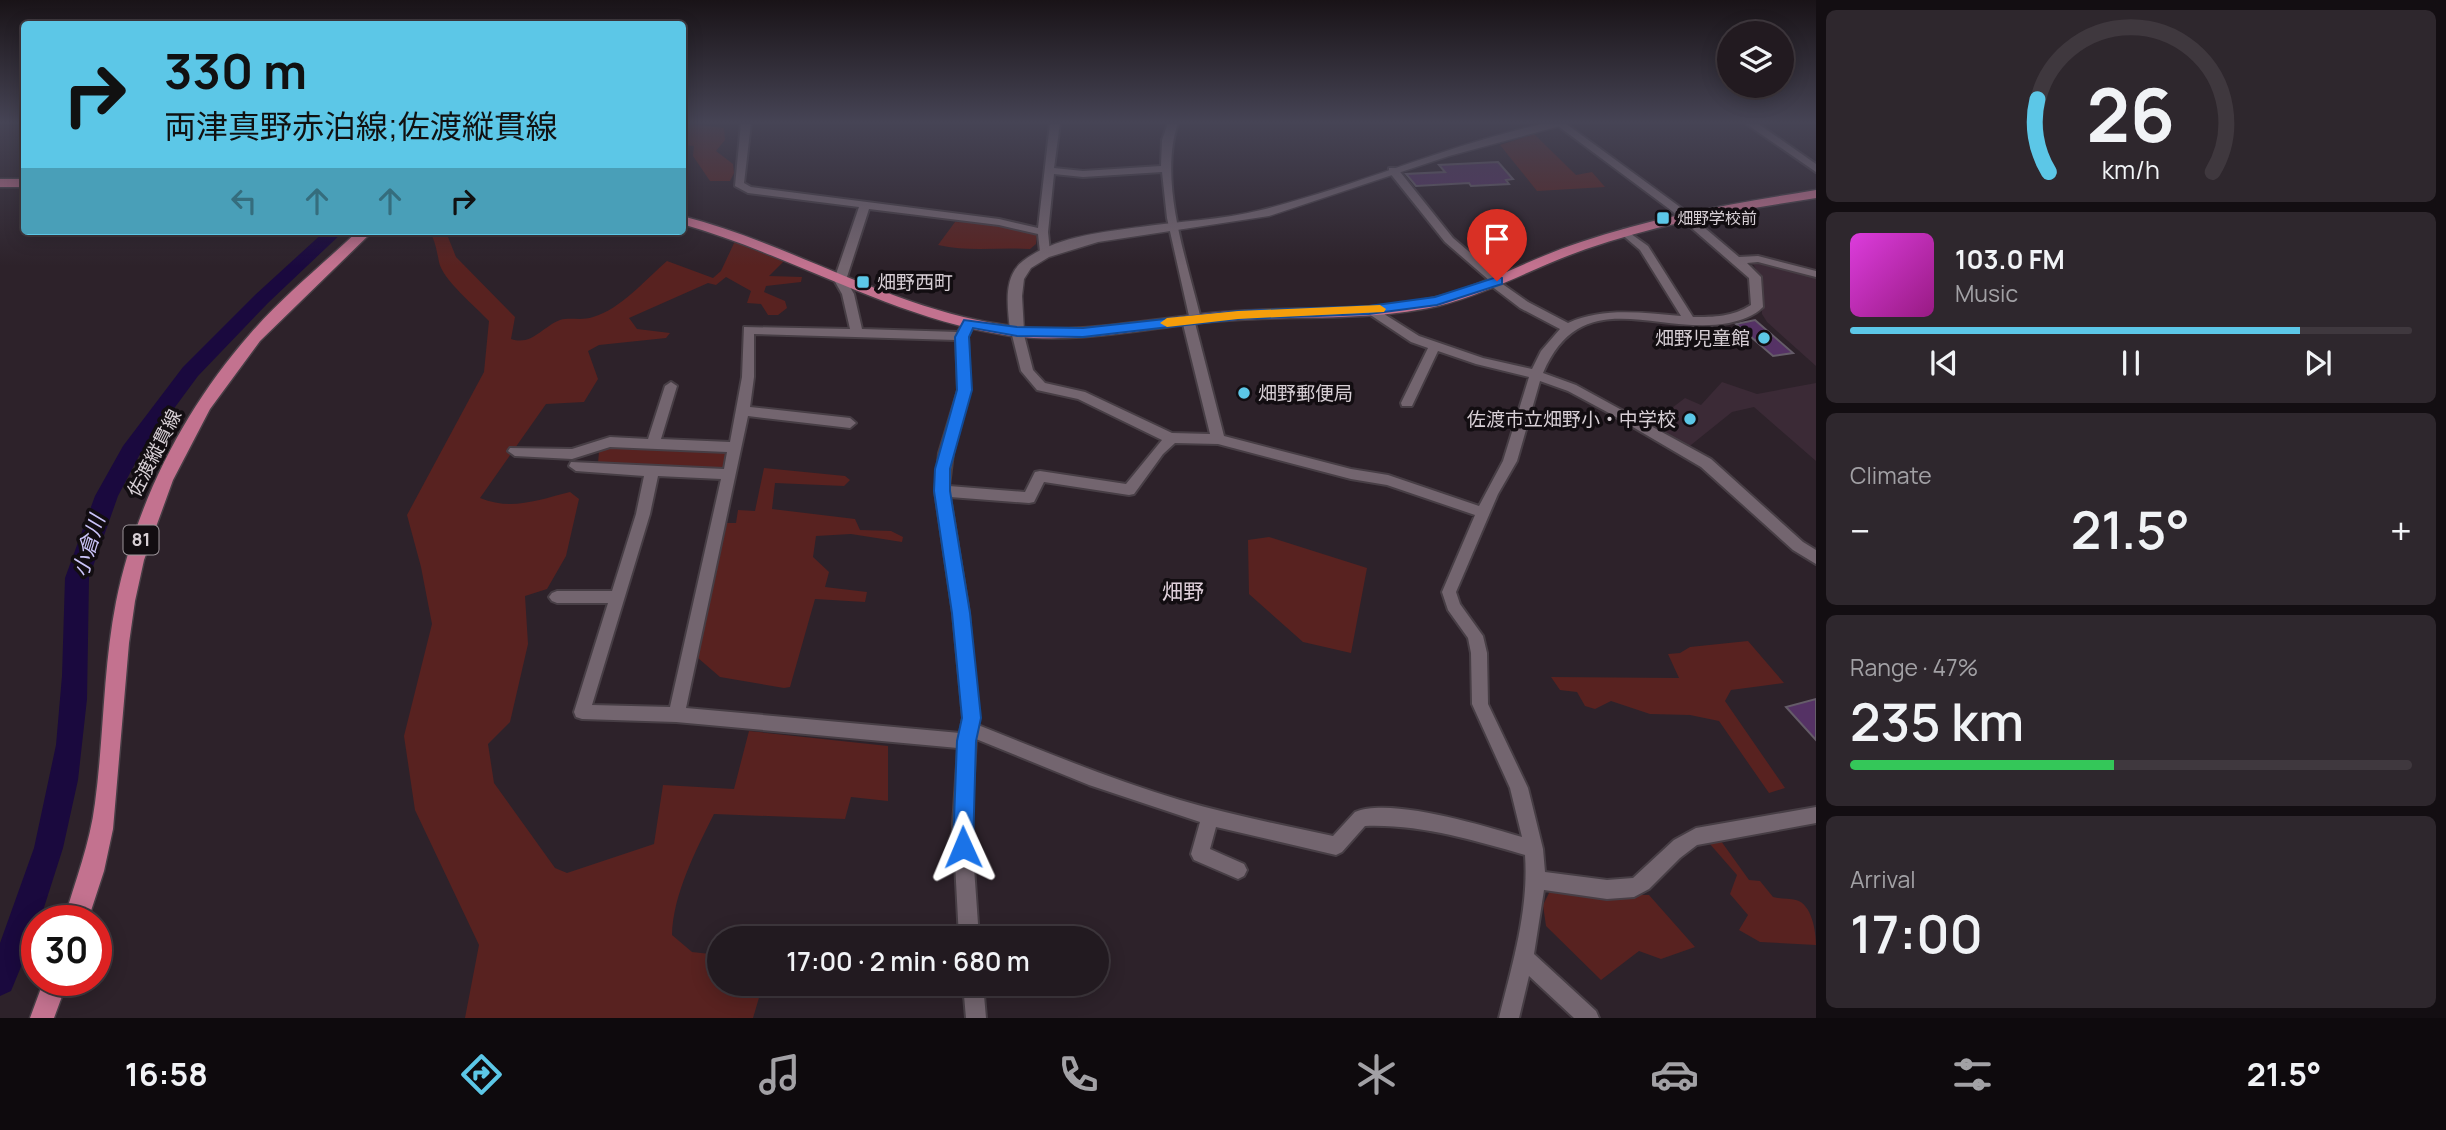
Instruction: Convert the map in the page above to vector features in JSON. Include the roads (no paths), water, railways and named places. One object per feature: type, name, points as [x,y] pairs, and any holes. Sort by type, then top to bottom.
[{"type":"main road","points":[[0,183],[21,183]]},
{"type":"main road","points":[[686,221],[732,234],[965,330],[1083,332],[1192,319],[1369,310],[1437,301],[1496,282],[1580,246],[1625,232],[1743,204],[1816,194]]},
{"type":"main road","name":"佐渡縦貫線","points":[[81,905],[97,854],[109,776],[119,642],[130,578],[144,531],[166,475],[219,384],[255,338],[362,235]]},
{"type":"main road","points":[[42,1018],[50,996]]},
{"type":"street","points":[[741,171],[739,184],[743,188],[999,222],[1043,232]]},
{"type":"street","points":[[1045,252],[1043,232],[1049,172],[1083,174],[1141,171]]},
{"type":"street","points":[[1166,171],[1166,183],[1192,319],[1218,439]]},
{"type":"street","points":[[1393,171],[1279,209],[1079,242],[1045,252],[1024,266],[1018,275],[1016,286],[1017,331],[1027,371],[1041,387],[1081,396],[1132,423],[1172,438],[1218,439],[1351,474],[1407,485],[1484,513]]},
{"type":"street","points":[[1394,171],[1449,240],[1524,305],[1568,328]]},
{"type":"street","points":[[1509,1018],[1524,958],[1536,880],[1534,849],[1519,788],[1480,704],[1479,653],[1475,636],[1453,606],[1449,592],[1492,491],[1509,465],[1534,374],[1568,328],[1594,317],[1689,320],[1731,318],[1751,313],[1757,307],[1755,277],[1686,217],[1625,171]]},
{"type":"street","points":[[857,333],[841,277],[864,206]]},
{"type":"street","points":[[1625,232],[1643,248],[1689,320]]},
{"type":"street","points":[[1737,261],[1758,259],[1816,274]]},
{"type":"street","points":[[1369,310],[1391,326],[1435,346],[1534,374],[1572,388],[1706,463],[1780,531],[1816,558]]},
{"type":"street","points":[[676,715],[743,411],[748,377],[748,330],[857,333],[965,330],[964,390],[946,453],[942,491],[961,613],[971,718],[962,825],[968,926]]},
{"type":"street","points":[[1407,403],[1435,346]]},
{"type":"street","points":[[653,444],[671,386]]},
{"type":"street","points":[[743,411],[849,423]]},
{"type":"street","points":[[942,491],[1029,498],[1040,476],[1129,490],[1158,450],[1172,438]]},
{"type":"street","points":[[515,451],[572,454],[610,442],[734,447]]},
{"type":"street","points":[[576,466],[729,474]]},
{"type":"street","points":[[652,471],[642,514],[582,712],[676,715],[968,735],[1210,817],[1336,846],[1361,818],[1385,816],[1490,837],[1534,849]]},
{"type":"street","points":[[557,597],[617,597]]},
{"type":"street","points":[[1536,880],[1618,890],[1641,885],[1670,854],[1689,839],[1816,815]]},
{"type":"street","points":[[1210,817],[1200,853],[1238,870]]},
{"type":"street","points":[[1524,958],[1589,1018]]},
{"type":"street","points":[[974,996],[976,1018]]},
{"type":"waterway","name":"小倉川","points":[[0,980],[27,915],[57,814],[70,745],[73,710],[77,578],[106,496],[130,452],[190,372],[261,299],[331,235]]},
{"type":"place","name":"畑野学校前","points":[[1663,218]]},
{"type":"place","name":"畑野西町","points":[[863,282]]},
{"type":"place","name":"畑野児童館","points":[[1764,338]]},
{"type":"place","name":"畑野郵便局","points":[[1244,393]]},
{"type":"place","name":"佐渡市立畑野小・中学校","points":[[1690,419]]},
{"type":"district","name":"畑野","points":[[1183,592]]}]
